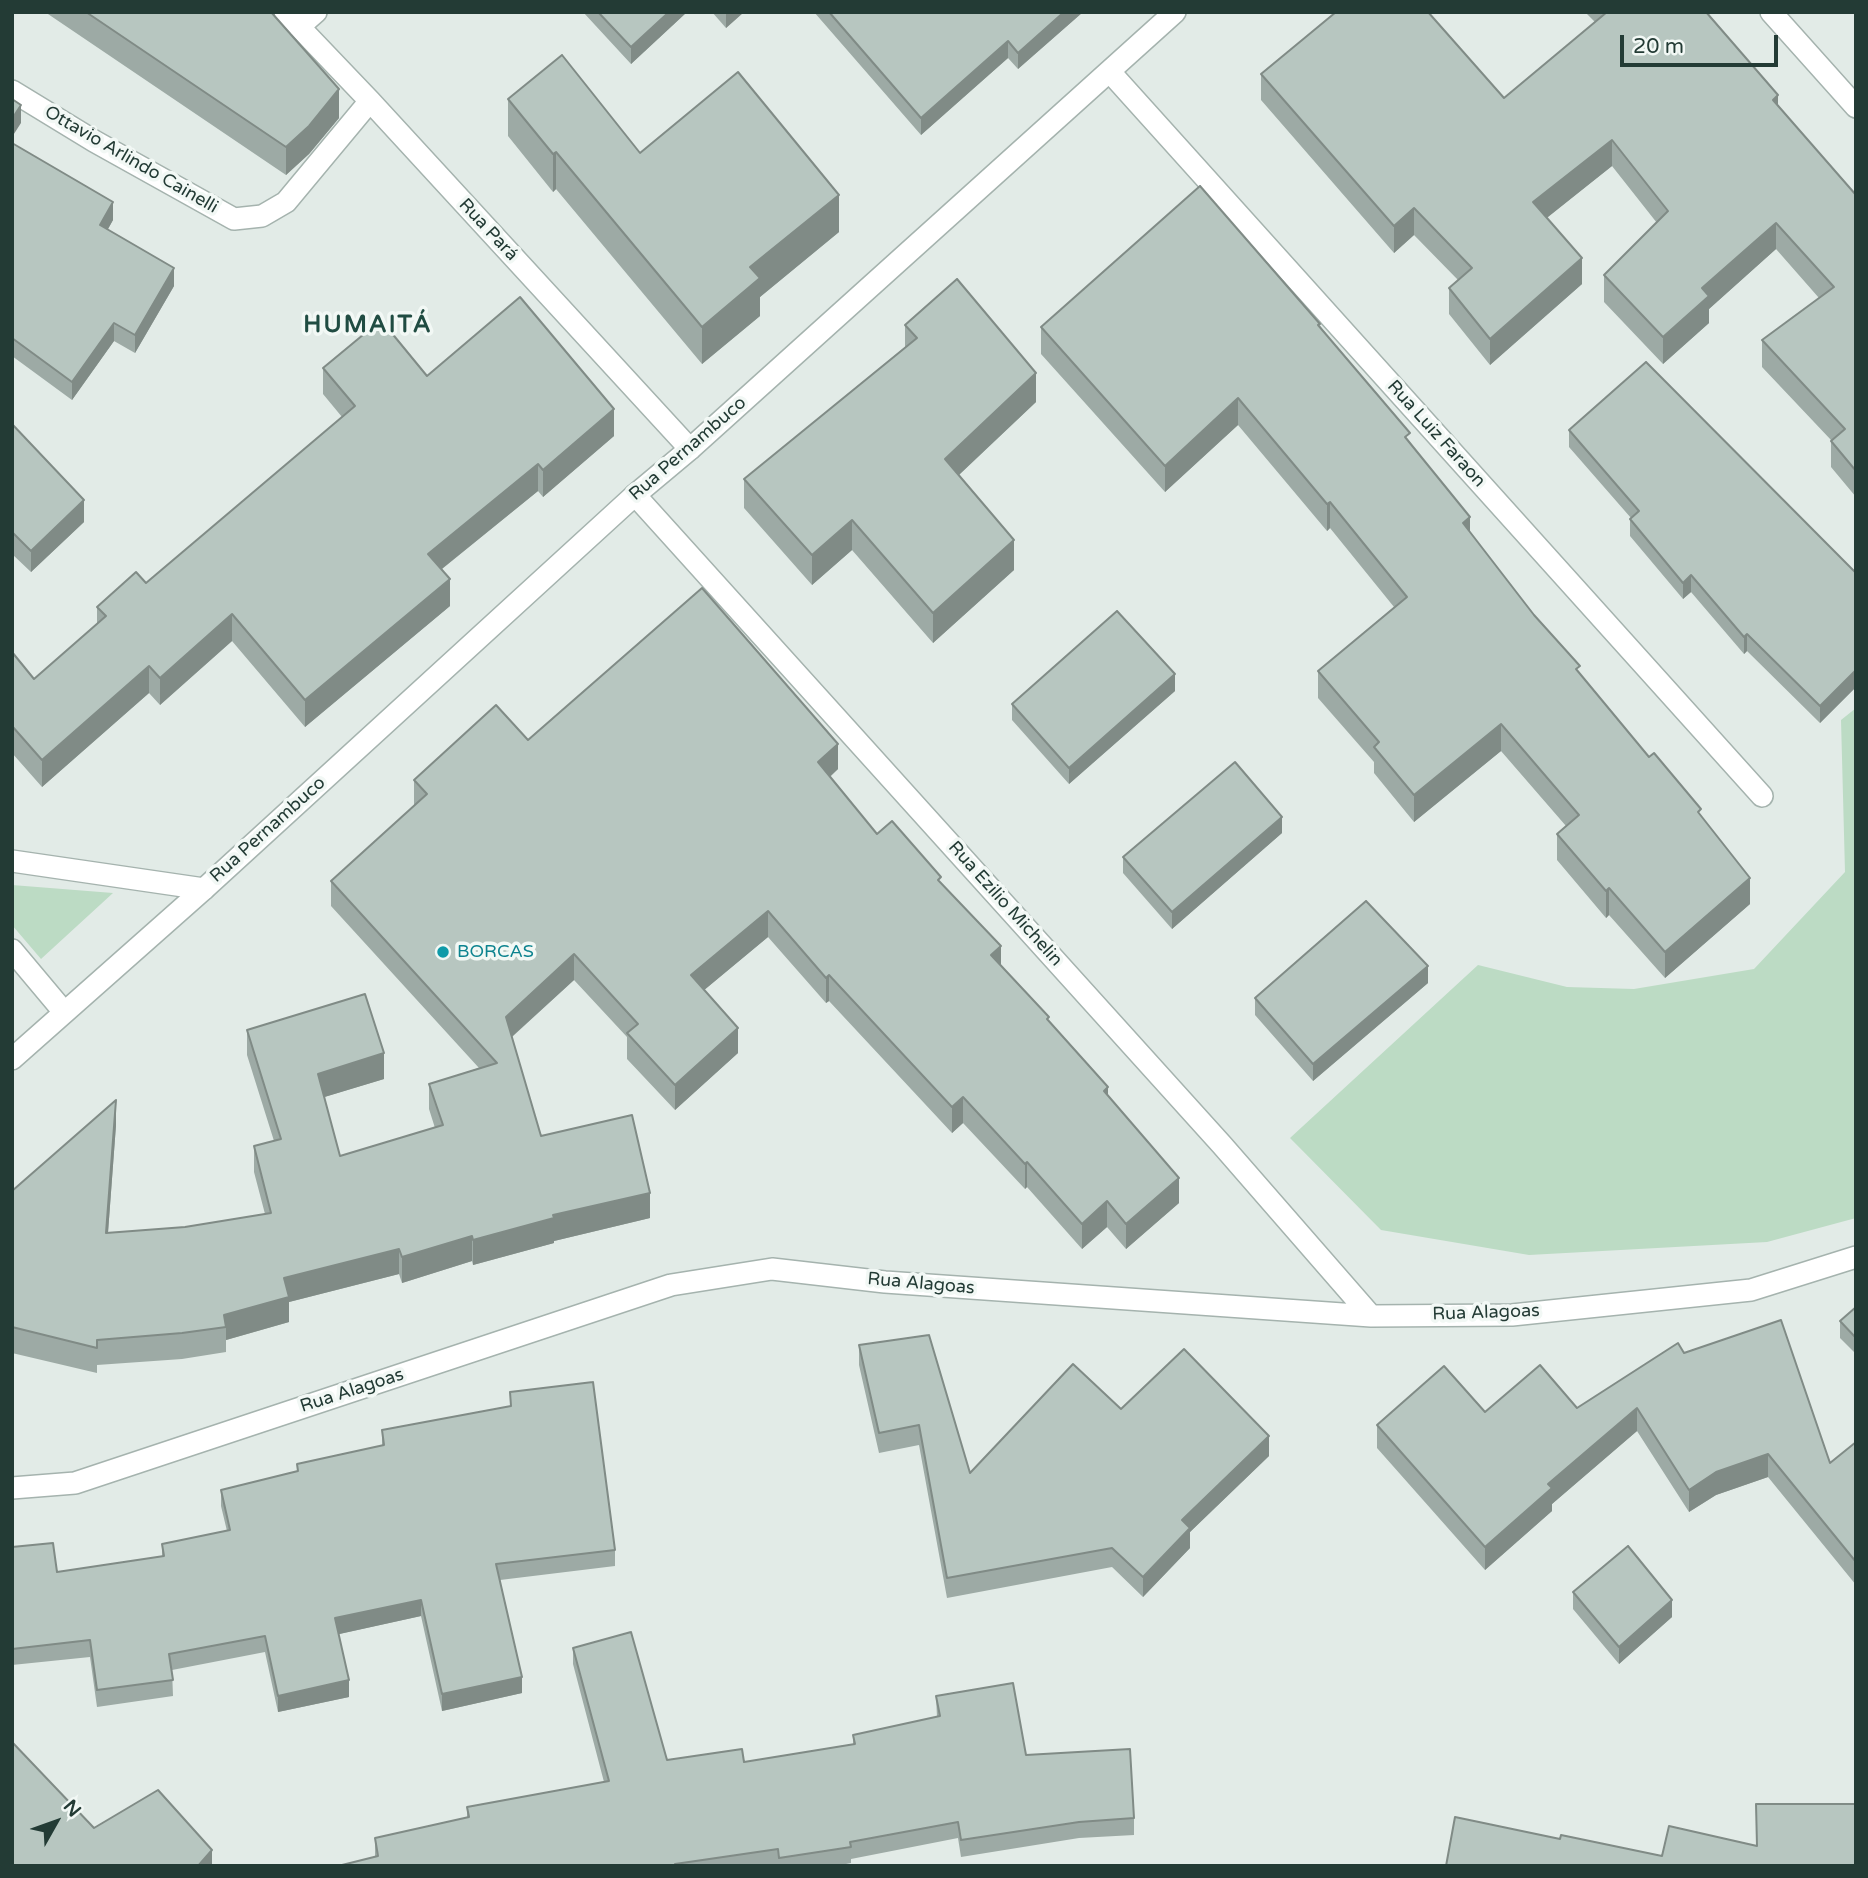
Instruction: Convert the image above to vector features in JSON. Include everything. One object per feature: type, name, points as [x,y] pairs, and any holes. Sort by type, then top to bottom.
[{"type":"street","points":[[292,20],[316,12]]},
{"type":"street","name":"Rua Pernambuco","points":[[12,1059],[204,889],[635,495],[690,449],[1174,12]]},
{"type":"street","points":[[1771,12],[1856,107]]},
{"type":"street","name":"Rua Pará","points":[[292,20],[690,449]]},
{"type":"street","name":"Rua Luiz Faraon","points":[[1110,72],[1762,796]]},
{"type":"street","name":"Ottavio Arlindo Cainelli","points":[[12,91],[94,141],[234,219],[262,216],[286,202],[370,101]]},
{"type":"street","name":"Rua Ezilio Michelin","points":[[635,495],[1222,1145],[1371,1316]]},
{"type":"street","name":"Rua Pernambuco","points":[[12,861],[204,889]]},
{"type":"street","points":[[12,950],[64,1012]]},
{"type":"street","name":"Rua Alagoas","points":[[12,1488],[75,1483],[671,1285],[772,1269],[886,1282],[1371,1316],[1512,1315],[1751,1290],[1856,1256]]},
{"type":"green space","points":[[1856,708],[1856,1218],[1767,1242],[1529,1255],[1381,1230],[1290,1138],[1478,965],[1567,987],[1634,989],[1754,969],[1845,872],[1841,720]]},
{"type":"green space","points":[[12,885],[113,893],[41,959],[12,925]]},
{"type":"building","points":[[86,12],[271,12],[339,89],[309,126],[286,147]]},
{"type":"building","points":[[598,12],[669,12],[631,47]]},
{"type":"building","points":[[829,12],[1064,12],[1018,53],[1008,41],[921,118]]},
{"type":"building","points":[[1336,12],[1428,12],[1504,98],[1607,12],[1706,12],[1778,95],[1773,100],[1856,195],[1856,471],[1831,441],[1845,429],[1762,340],[1834,287],[1776,223],[1702,288],[1709,296],[1663,337],[1604,275],[1668,211],[1612,140],[1533,202],[1582,258],[1490,339],[1449,288],[1472,268],[1414,208],[1394,226],[1261,74]]},
{"type":"building","points":[[562,55],[640,153],[738,72],[839,195],[750,267],[760,278],[702,327],[556,152],[553,154],[508,99]]},
{"type":"building","points":[[12,99],[21,105],[12,119]]},
{"type":"building","points":[[12,143],[113,202],[100,225],[174,268],[135,335],[114,323],[72,382],[12,338]]},
{"type":"building","points":[[1200,186],[1410,433],[1405,437],[1470,517],[1463,523],[1534,615],[1580,666],[1576,669],[1649,757],[1654,753],[1701,809],[1698,812],[1750,878],[1665,952],[1609,888],[1606,891],[1557,834],[1579,815],[1501,724],[1414,795],[1374,747],[1379,742],[1318,671],[1407,597],[1330,502],[1327,504],[1238,398],[1165,466],[1041,327]]},
{"type":"building","points":[[957,279],[1036,373],[945,459],[1014,540],[933,613],[852,520],[812,555],[744,479],[917,338],[905,325]]},
{"type":"building","points":[[520,297],[614,409],[543,470],[538,464],[428,554],[450,579],[305,700],[232,614],[160,678],[149,666],[42,760],[12,726],[12,652],[34,679],[106,616],[97,607],[136,572],[146,583],[355,406],[323,368],[381,320],[427,376]]},
{"type":"building","points":[[1646,362],[1856,573],[1856,670],[1820,706],[1747,634],[1744,637],[1691,575],[1683,583],[1630,519],[1639,511],[1569,430]]},
{"type":"building","points":[[12,424],[84,500],[31,551],[12,532]]},
{"type":"building","points":[[702,588],[838,744],[818,762],[877,834],[892,821],[941,877],[938,880],[1001,946],[991,955],[1049,1017],[1047,1019],[1108,1087],[1104,1091],[1179,1178],[1126,1224],[1107,1201],[1082,1224],[1027,1162],[1025,1164],[963,1097],[952,1107],[829,975],[826,978],[768,911],[691,975],[738,1028],[675,1085],[627,1033],[638,1024],[574,954],[506,1017],[541,1136],[632,1115],[650,1193],[553,1215],[554,1218],[473,1240],[472,1236],[402,1257],[399,1249],[284,1278],[289,1297],[224,1315],[226,1327],[97,1340],[97,1348],[12,1327],[12,1191],[116,1100],[106,1233],[185,1227],[271,1213],[254,1146],[281,1139],[247,1030],[365,994],[384,1053],[318,1074],[340,1156],[443,1125],[429,1084],[497,1063],[331,881],[427,794],[414,780],[496,705],[528,740]]},
{"type":"building","points":[[1117,611],[1175,674],[1069,768],[1012,704]]},
{"type":"building","points":[[1235,762],[1282,817],[1172,912],[1123,857]]},
{"type":"building","points":[[1366,901],[1428,966],[1313,1064],[1255,998]]},
{"type":"building","points":[[1856,1307],[1856,1338],[1840,1321]]},
{"type":"building","points":[[1781,1320],[1830,1463],[1856,1442],[1856,1562],[1768,1454],[1716,1472],[1689,1490],[1637,1408],[1548,1484],[1552,1488],[1485,1547],[1377,1425],[1444,1366],[1485,1412],[1540,1365],[1577,1408],[1678,1343],[1684,1353]]},
{"type":"building","points":[[929,1335],[970,1473],[1073,1364],[1121,1409],[1184,1349],[1269,1436],[1182,1520],[1190,1528],[1143,1577],[1112,1548],[947,1578],[919,1425],[879,1433],[859,1345]]},
{"type":"building","points":[[593,1382],[615,1550],[496,1564],[522,1677],[442,1694],[421,1600],[335,1618],[349,1680],[278,1696],[265,1636],[169,1654],[173,1680],[97,1690],[90,1640],[12,1649],[12,1547],[53,1543],[57,1572],[164,1556],[162,1544],[230,1530],[221,1490],[298,1471],[297,1464],[384,1445],[382,1430],[511,1406],[510,1392]]},
{"type":"building","points":[[1628,1546],[1672,1600],[1619,1647],[1573,1592]]},
{"type":"building","points":[[631,1632],[667,1760],[742,1749],[744,1762],[855,1744],[853,1735],[940,1716],[936,1696],[1013,1683],[1026,1755],[1130,1749],[1134,1818],[1079,1822],[961,1840],[958,1822],[850,1842],[851,1847],[779,1858],[778,1849],[675,1866],[338,1866],[378,1856],[375,1838],[469,1817],[467,1807],[609,1781],[573,1648]]},
{"type":"building","points":[[12,1742],[94,1828],[158,1790],[212,1850],[198,1866],[12,1866]]},
{"type":"building","points":[[1756,1804],[1856,1804],[1856,1866],[1446,1866],[1455,1817],[1560,1839],[1561,1835],[1662,1856],[1669,1826],[1757,1846]]},
{"type":"place","name":"BORCAS","points":[[443,952]]},
{"type":"district","name":"HUMAITÁ","points":[[368,326]]}]
